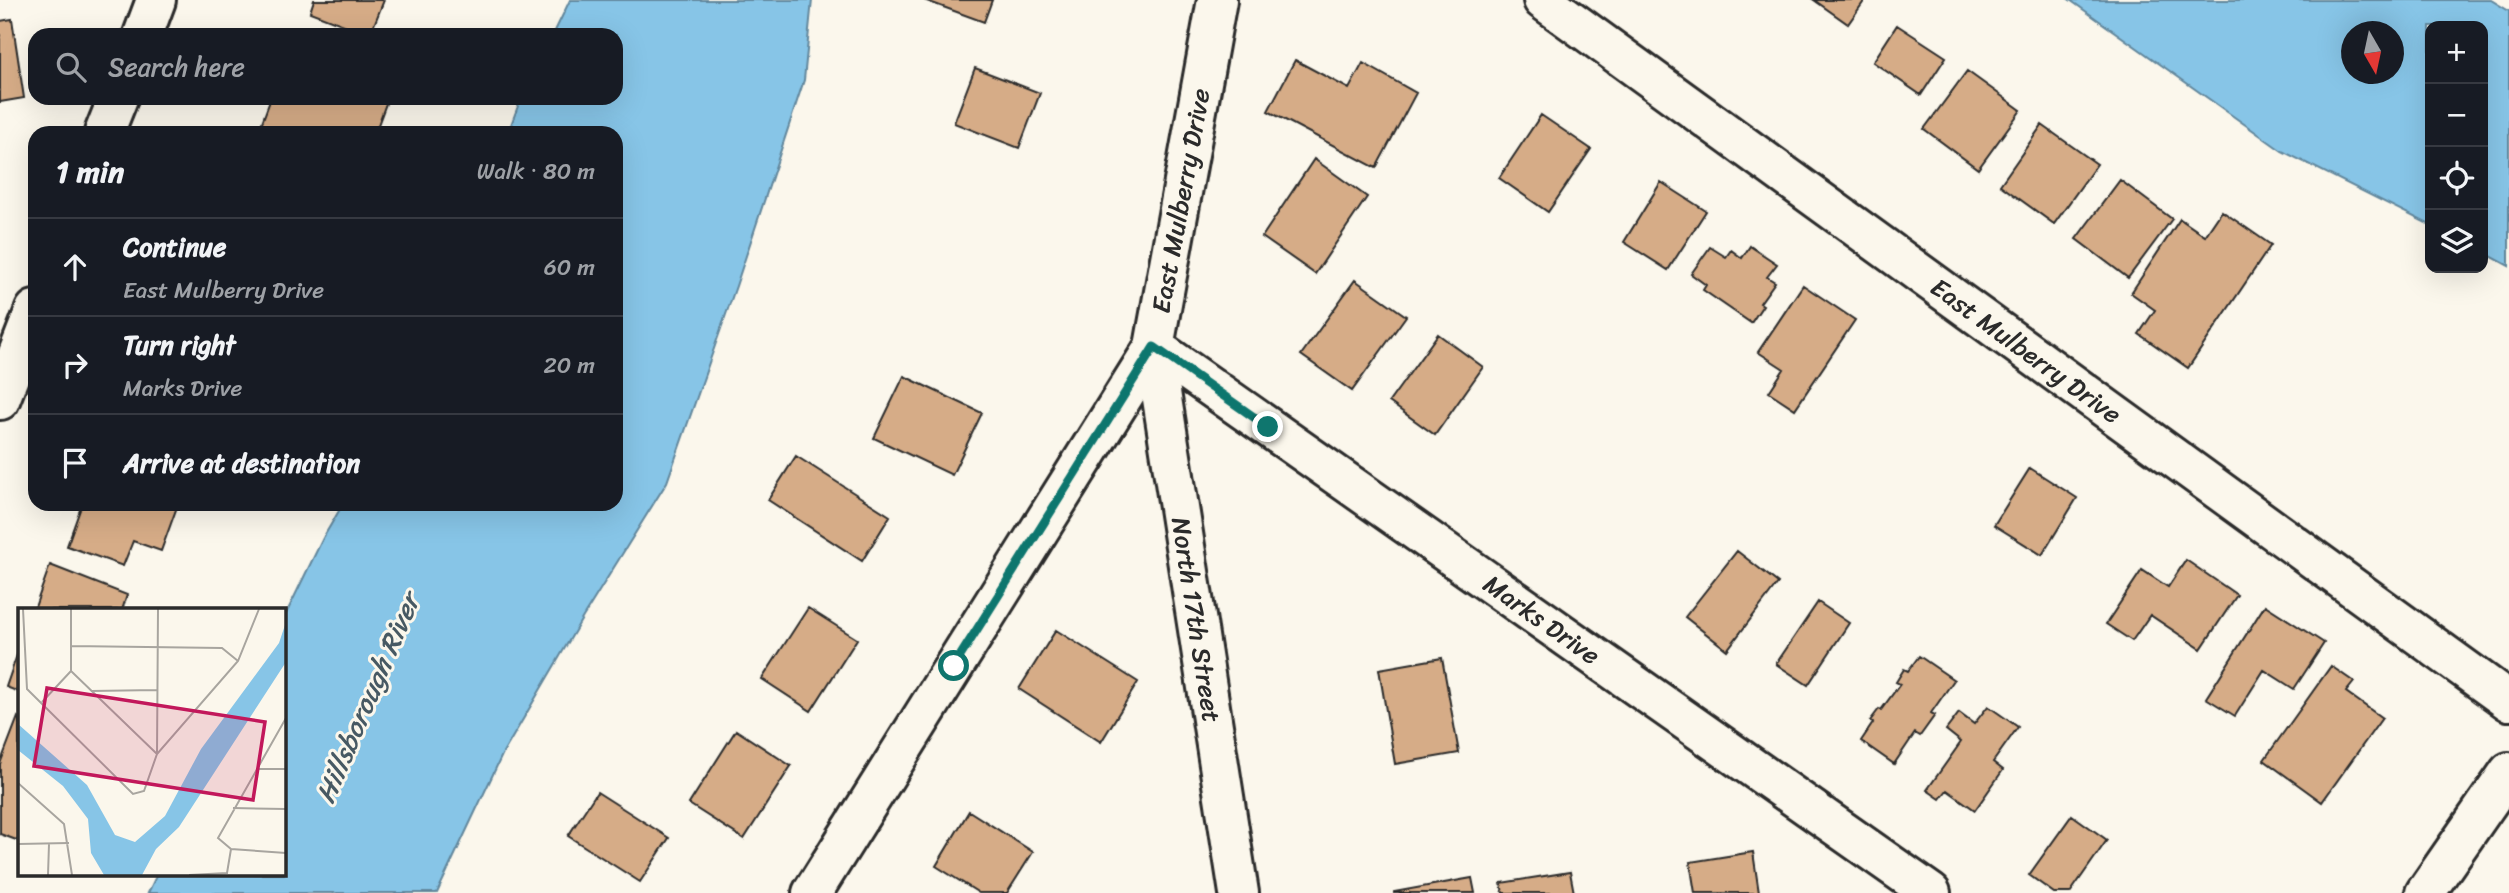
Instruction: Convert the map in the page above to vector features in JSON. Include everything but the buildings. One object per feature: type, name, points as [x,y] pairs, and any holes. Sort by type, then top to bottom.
[{"type":"street","points":[[146,28],[156,0]]},
{"type":"street","name":"East Mulberry Drive","points":[[812,893],[1154,347],[1217,0]]},
{"type":"street","name":"East Mulberry Drive","points":[[1543,0],[2509,701]]},
{"type":"street","points":[[107,126],[115,105]]},
{"type":"street","points":[[0,400],[8,360],[28,323]]},
{"type":"street","name":"North 17th Street","points":[[1154,347],[1239,893]]},
{"type":"street","name":"Marks Drive","points":[[1154,347],[1931,893]]},
{"type":"street","points":[[2425,893],[2509,772]]},
{"type":"water","name":"Hillsborough River","points":[[570,0],[812,0],[804,80],[667,482],[502,755],[437,893],[148,893],[156,876],[285,876],[285,616],[339,511],[623,511],[623,126],[511,126],[518,105],[623,105],[623,28],[556,28]]},
{"type":"water","points":[[2070,0],[2491,0],[2509,11],[2509,266],[2488,255],[2488,21],[2425,21],[2425,222],[2282,151]]},
{"type":"route","points":[[954,666],[1154,347],[1268,427]]}]
